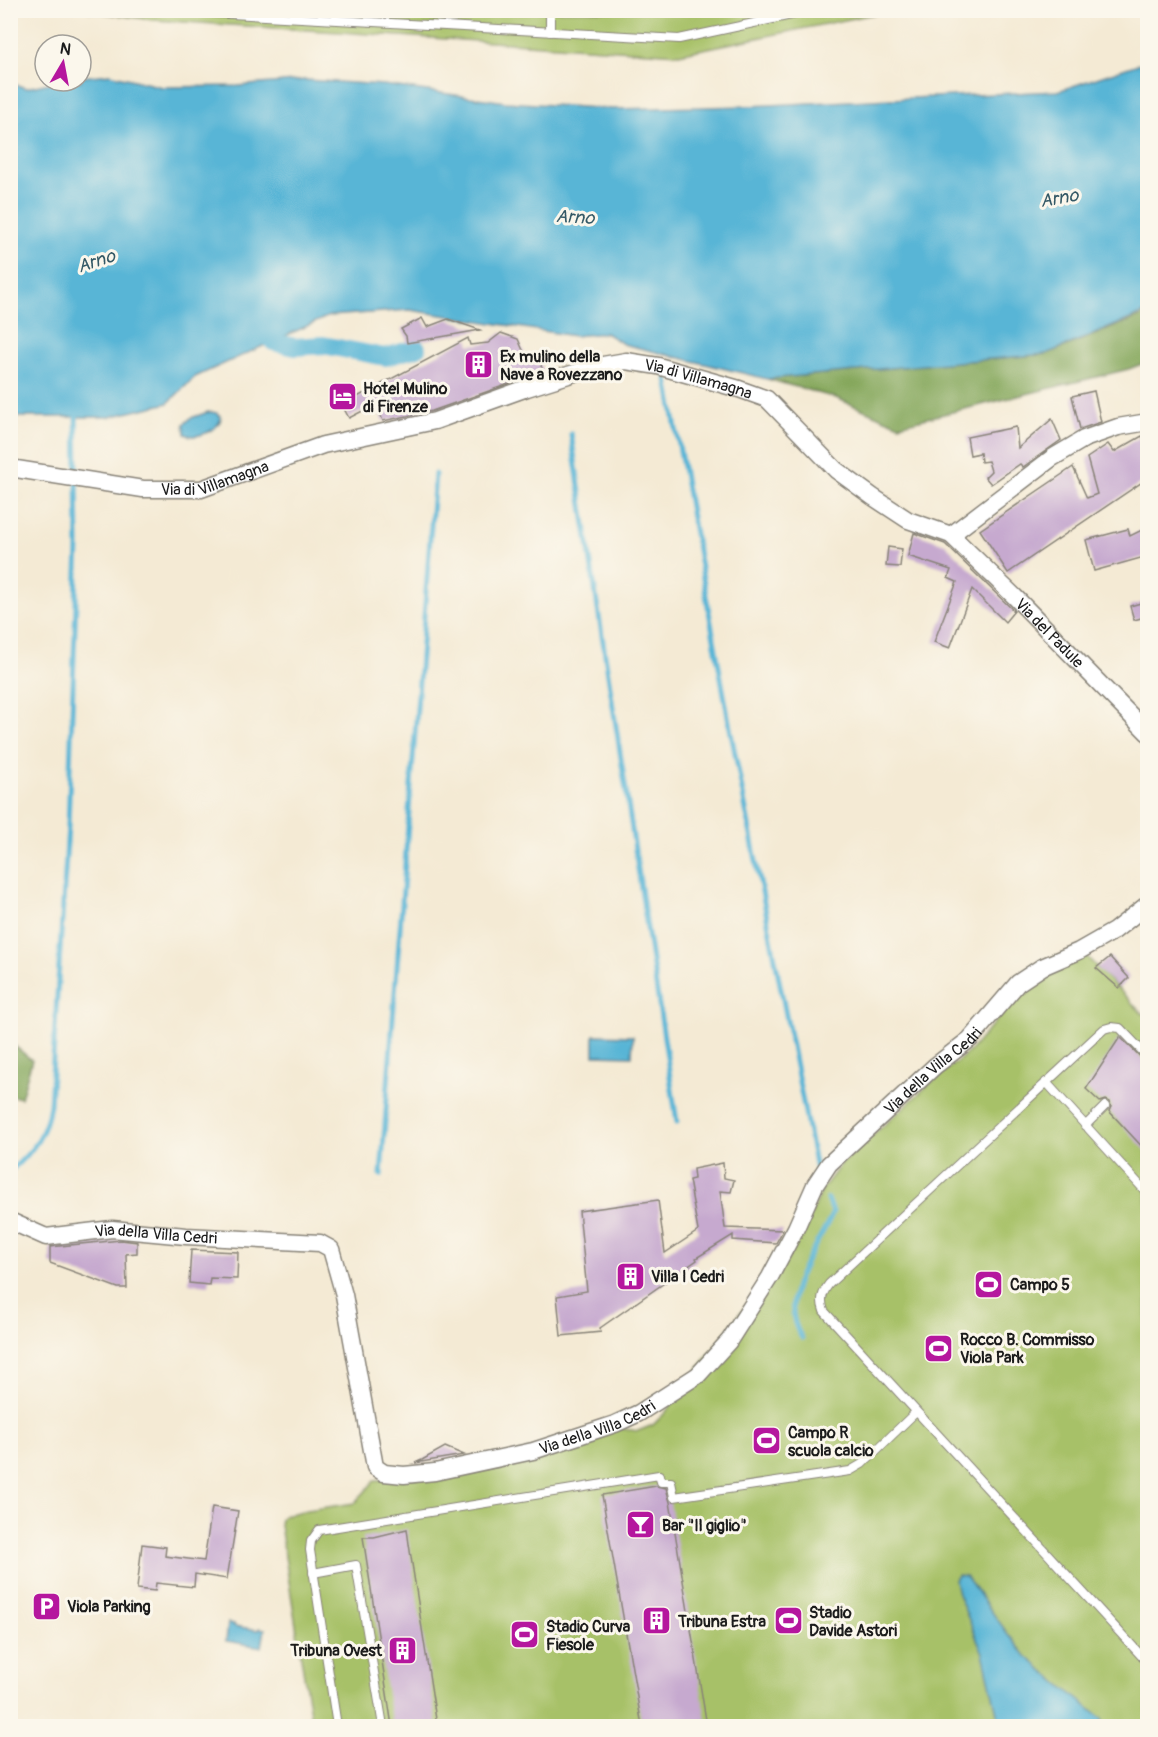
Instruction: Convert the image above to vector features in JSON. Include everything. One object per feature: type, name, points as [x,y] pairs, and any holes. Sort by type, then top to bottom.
[{"type":"street","name":"Via di Villamagna","points":[[10,468],[143,489],[201,489],[323,444],[435,421],[597,366],[626,361],[658,366],[767,399],[836,470],[873,498],[908,520],[951,535]]},
{"type":"street","points":[[951,535],[1052,458],[1084,439],[1119,427],[1148,422]]},
{"type":"street","name":"Via del Padule","points":[[951,535],[1148,733]]},
{"type":"street","name":"Via della Villa Cedri","points":[[10,1221],[46,1237],[112,1229],[186,1236],[320,1243],[331,1249],[344,1295],[375,1467],[384,1473],[435,1472],[533,1451],[615,1424],[639,1413],[698,1375],[729,1341],[770,1277],[796,1228],[815,1185],[829,1164],[935,1066],[970,1039],[1018,983],[1042,966],[1079,951],[1114,931],[1148,904]]},
{"type":"lane","points":[[159,10],[283,14],[679,39],[816,10]]},
{"type":"lane","points":[[550,10],[550,32]]},
{"type":"lane","points":[[1148,1057],[1119,1028],[1104,1029],[829,1284],[823,1292],[821,1303],[824,1311],[1148,1663]]},
{"type":"lane","points":[[1046,1082],[1148,1194]]},
{"type":"lane","points":[[1085,1126],[1105,1106]]},
{"type":"lane","points":[[337,1726],[313,1573],[311,1541],[320,1530],[330,1526],[659,1475],[661,1482],[671,1482],[674,1497],[850,1471],[862,1464],[916,1412]]},
{"type":"lane","points":[[313,1573],[356,1565],[383,1726]]},
{"type":"green space","points":[[87,11],[889,11],[679,54],[153,20]]},
{"type":"green space","points":[[1147,314],[1147,362],[1129,369],[899,425],[836,398],[767,379],[1046,354]]},
{"type":"green space","name":"Rocco B. Commisso Viola Park","points":[[1085,955],[1143,1014],[1147,1011],[1147,1726],[312,1726],[280,1525],[281,1518],[307,1510],[355,1503],[375,1480],[420,1477],[617,1428],[638,1431],[653,1425],[665,1413],[807,1224],[823,1188],[842,1163],[934,1080],[969,1052],[1024,988],[1055,968]]},
{"type":"green space","points":[[11,1043],[32,1060],[21,1098],[11,1096]]},
{"type":"water","name":"Arno","points":[[1147,61],[1147,312],[1046,354],[767,379],[623,344],[606,333],[574,336],[410,310],[329,316],[195,377],[168,403],[109,417],[11,417],[11,83],[26,88],[33,87],[33,93],[93,93],[93,76],[110,74],[162,87],[238,86],[305,80],[384,85],[506,102],[613,109],[749,106],[1058,91]]},
{"type":"water","points":[[208,412],[217,413],[221,417],[216,427],[201,435],[185,434],[184,424],[191,418]]},
{"type":"water","points":[[594,1035],[633,1036],[632,1056],[594,1055]]},
{"type":"water","points":[[958,1575],[966,1576],[1027,1657],[1102,1719],[1104,1726],[1000,1726],[983,1653],[958,1594],[955,1580]]},
{"type":"water","points":[[228,1623],[258,1630],[259,1628],[265,1629],[262,1647],[226,1641]]},
{"type":"building","points":[[422,318],[427,327],[448,319],[480,330],[407,343],[406,336],[401,329]]},
{"type":"building","name":"Ex mulino della Nave a Rovezzano","points":[[501,333],[518,339],[526,357],[537,353],[543,372],[432,411],[383,421],[376,404],[349,418],[342,405],[468,338],[470,345],[488,343]]},
{"type":"building","points":[[1094,391],[1101,422],[1080,429],[1072,396]]},
{"type":"building","points":[[1052,419],[1061,440],[1023,467],[1020,464],[991,484],[985,477],[991,471],[988,461],[981,462],[980,453],[970,455],[967,437],[1016,427],[1018,448]]},
{"type":"building","points":[[1142,436],[1148,445],[1148,478],[1008,573],[980,530],[1073,467],[1087,498],[1097,494],[1087,458],[1108,444],[1114,452]]},
{"type":"building","points":[[1148,527],[1148,556],[1094,571],[1086,540],[1128,529],[1130,536]]},
{"type":"building","points":[[914,533],[945,544],[1014,611],[1005,622],[972,589],[950,648],[934,642],[957,582],[948,578],[951,570],[908,556]]},
{"type":"building","points":[[888,547],[902,549],[900,567],[886,566]]},
{"type":"building","points":[[1148,601],[1148,616],[1134,620],[1130,606]]},
{"type":"building","points":[[1110,957],[1129,978],[1119,988],[1096,968]]},
{"type":"building","points":[[1120,1037],[1148,1064],[1148,1153],[1109,1111],[1110,1102],[1106,1100],[1100,1102],[1086,1089]]},
{"type":"building","name":"Villa I Cedri","points":[[723,1163],[724,1178],[734,1180],[731,1192],[720,1191],[725,1228],[783,1230],[776,1243],[733,1240],[733,1235],[696,1258],[697,1260],[600,1328],[601,1332],[561,1336],[557,1296],[587,1291],[579,1211],[658,1200],[665,1253],[698,1231],[689,1180],[694,1179],[693,1169]]},
{"type":"building","points":[[121,1240],[137,1242],[137,1253],[126,1254],[127,1288],[118,1288],[50,1263],[50,1247]]},
{"type":"building","points":[[191,1250],[238,1252],[237,1279],[210,1278],[209,1285],[189,1283]]},
{"type":"building","points":[[445,1447],[464,1455],[415,1463],[422,1460]]},
{"type":"building","name":"Tribuna Estra","points":[[656,1486],[666,1488],[670,1502],[707,1726],[642,1726],[602,1495]]},
{"type":"building","points":[[212,1507],[238,1511],[227,1579],[195,1574],[194,1587],[156,1583],[155,1591],[137,1589],[142,1544],[166,1547],[165,1556],[204,1561]]},
{"type":"building","name":"Tribuna Ovest","points":[[407,1529],[437,1726],[392,1726],[363,1537],[374,1537]]},
{"type":"waterway","points":[[273,342],[295,347],[323,345],[385,357],[417,348]]},
{"type":"waterway","points":[[667,379],[731,733],[816,1169]]},
{"type":"waterway","points":[[10,1171],[37,1142],[45,1125],[50,1105],[68,826],[78,545],[76,410]]},
{"type":"waterway","points":[[571,434],[677,1122]]},
{"type":"waterway","points":[[381,1175],[435,474]]},
{"type":"waterway","points":[[802,1338],[795,1322],[793,1306],[795,1290],[808,1258],[833,1212],[828,1199]]},
{"type":"place","name":"Ex mulino della Nave a Rovezzano","points":[[479,365]]},
{"type":"place","name":"Hotel Mulino di Firenze","points":[[342,397]]},
{"type":"place","name":"Villa I Cedri","points":[[630,1276]]},
{"type":"place","name":"Campo 5","points":[[989,1284]]},
{"type":"place","name":"Rocco B. Commisso Viola Park","points":[[939,1348]]},
{"type":"place","name":"Campo R scuola calcio","points":[[767,1441]]},
{"type":"place","name":"Bar \"Il giglio\"","points":[[641,1525]]},
{"type":"place","name":"Viola Parking","points":[[46,1606]]},
{"type":"place","name":"Tribuna Estra","points":[[657,1621]]},
{"type":"place","name":"Stadio Davide Astori","points":[[788,1621]]},
{"type":"place","name":"Stadio Curva Fiesole","points":[[525,1635]]},
{"type":"place","name":"Tribuna Ovest","points":[[403,1650]]}]
